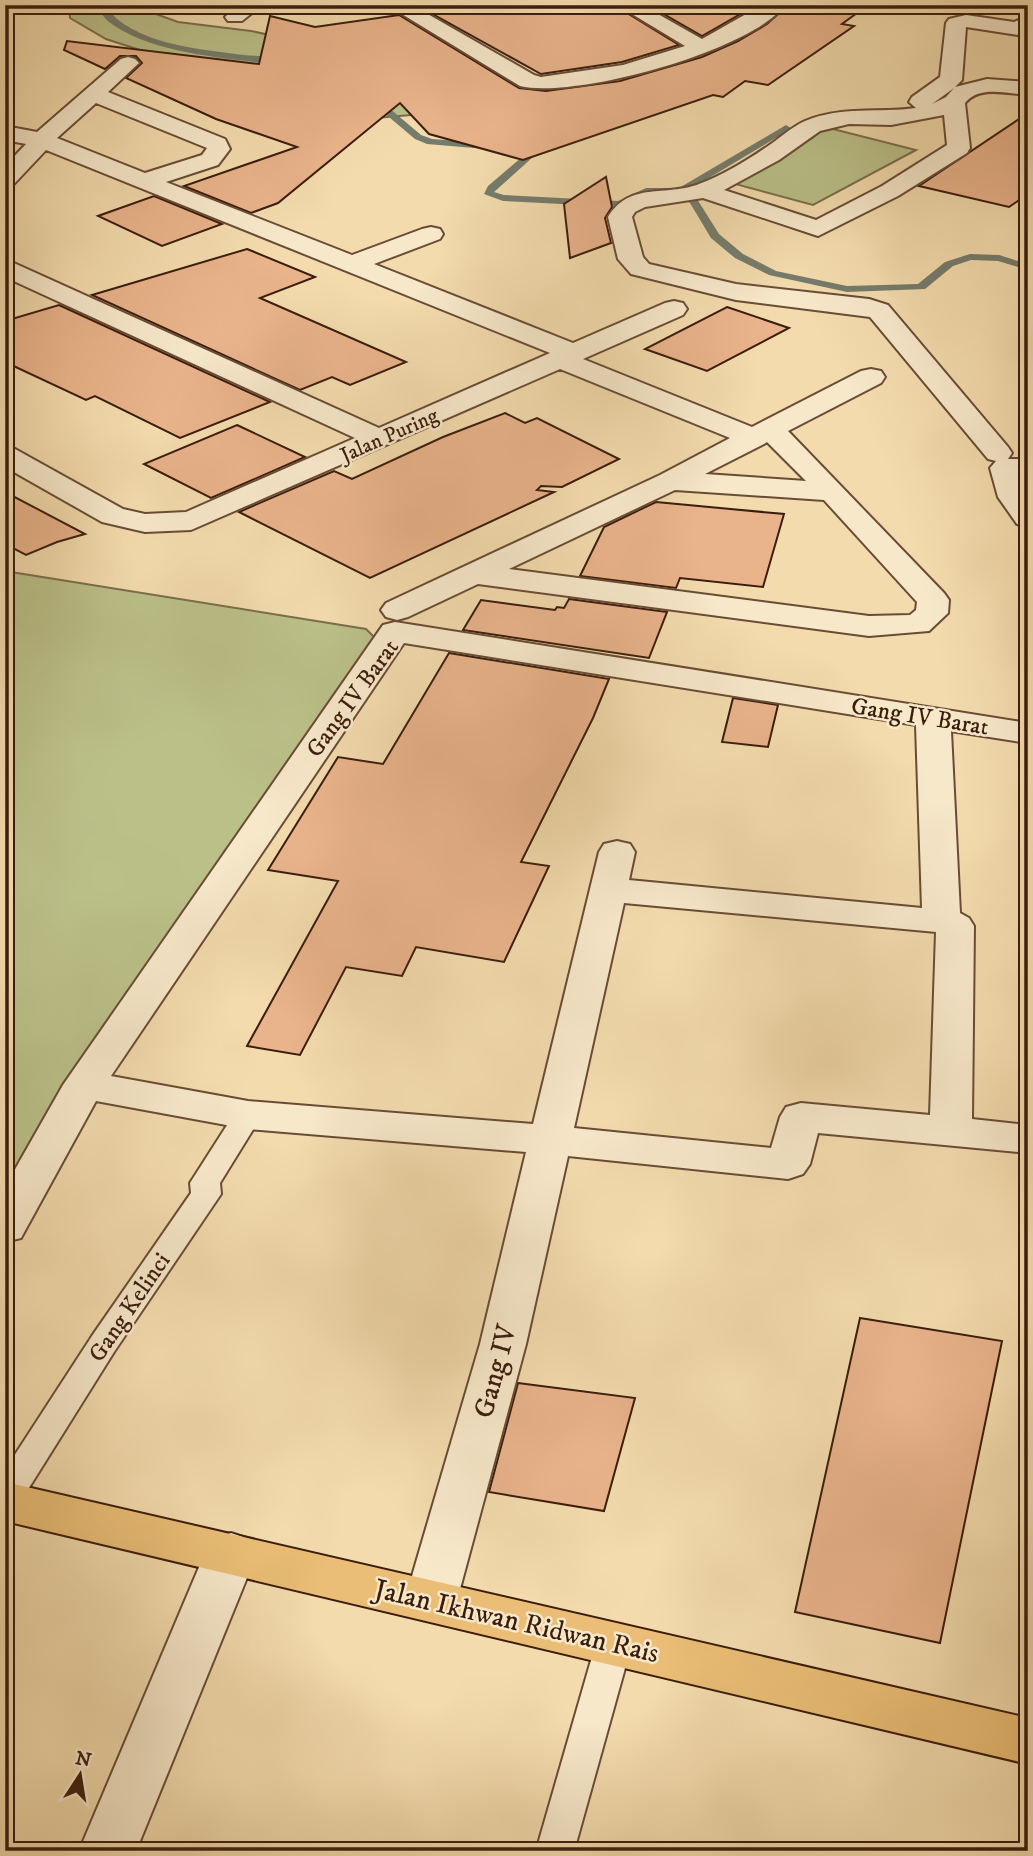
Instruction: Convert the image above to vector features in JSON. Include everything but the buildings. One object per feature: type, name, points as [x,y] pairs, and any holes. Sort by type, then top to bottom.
[{"type":"main road","name":"Jalan Ikhwan Ridwan Rais","points":[[5,1500],[1028,1741]]},
{"type":"street","points":[[397,5],[528,81],[541,83],[665,61],[702,47],[754,20],[775,5]]},
{"type":"street","points":[[627,5],[702,47]]},
{"type":"street","points":[[998,453],[879,311],[869,307],[736,292],[640,269],[631,259],[620,217],[626,207],[639,201],[704,191],[771,155],[812,126],[920,102],[951,80],[956,23],[966,21],[1018,29],[1028,22]]},
{"type":"street","points":[[5,180],[42,140],[128,62]]},
{"type":"street","points":[[849,117],[891,118],[932,112],[954,102],[962,92],[987,85],[1028,89]]},
{"type":"street","points":[[94,94],[217,144],[219,149],[210,160],[144,181]]},
{"type":"street","points":[[704,191],[818,229],[890,191],[959,148],[954,102]]},
{"type":"street","points":[[5,133],[42,140],[768,431],[833,492],[933,600],[932,613],[918,624],[869,626],[474,574]]},
{"type":"street","points":[[349,265],[431,234]]},
{"type":"street","points":[[5,267],[380,439]]},
{"type":"street","name":"Jalan Puring","points":[[5,455],[113,516],[145,523],[191,521],[674,309]]},
{"type":"street","points":[[397,610],[670,481],[871,377]]},
{"type":"street","points":[[1028,468],[1005,468],[1013,497],[1028,518]]},
{"type":"street","points":[[670,481],[833,492]]},
{"type":"street","name":"Gang IV Barat","points":[[5,1227],[85,1085],[396,632],[1028,733]]},
{"type":"street","points":[[933,718],[941,919]]},
{"type":"street","name":"Gang IV","points":[[431,1600],[503,1344],[618,852]]},
{"type":"street","points":[[610,890],[784,908],[941,919],[956,926],[951,1130]]},
{"type":"street","points":[[85,1085],[248,1115],[549,1140],[788,1164],[801,1117],[1028,1139]]},
{"type":"street","points":[[107,1851],[231,1553]]},
{"type":"lane","name":"Gang Kelinci","points":[[5,1500],[103,1344],[205,1194],[205,1183],[248,1115]]},
{"type":"lane","points":[[555,1851],[614,1643]]},
{"type":"green space","points":[[69,5],[131,5],[178,22],[251,31],[322,46],[441,108],[411,115],[376,118],[180,63],[106,39],[70,18]]},
{"type":"green space","points":[[825,127],[916,150],[813,205],[728,182]]},
{"type":"green space","points":[[11,572],[366,629],[379,642],[5,1195],[5,579]]},
{"type":"waterway","points":[[100,5],[110,19],[153,40],[211,53],[282,62]]},
{"type":"waterway","points":[[373,99],[418,137],[430,142],[486,146]]},
{"type":"waterway","points":[[681,191],[786,128]]},
{"type":"waterway","points":[[512,149],[523,152],[528,157],[491,188],[489,194],[503,198],[620,204],[646,191],[681,191]]},
{"type":"waterway","points":[[681,191],[694,201],[715,236],[739,256],[773,273],[847,289],[921,287],[949,264],[970,257],[999,258],[1028,267]]}]
